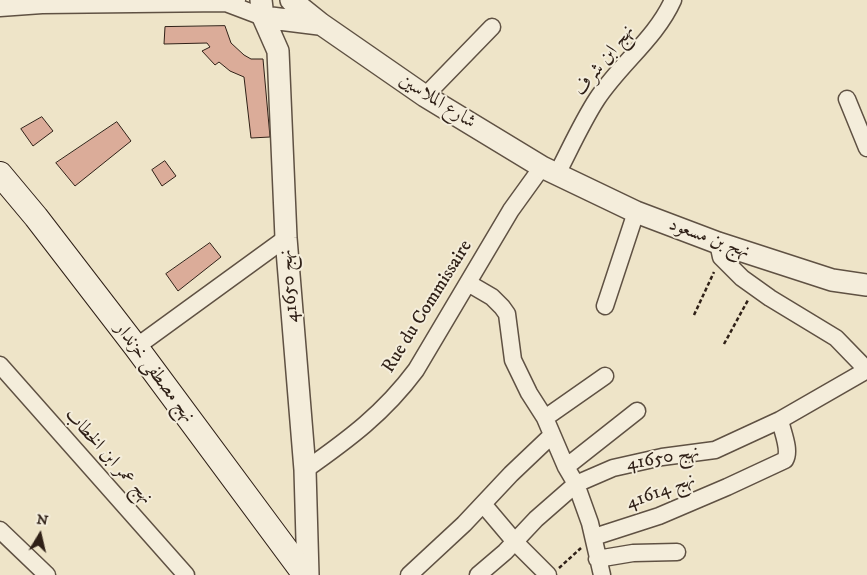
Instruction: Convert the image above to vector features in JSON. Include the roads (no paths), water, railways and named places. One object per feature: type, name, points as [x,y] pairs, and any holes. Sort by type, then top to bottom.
[{"type":"main road","name":"نهج مصطفى خزندار","points":[[0,174],[36,217],[136,347],[306,575]]},
{"type":"street","name":"نهج ابن شرف","points":[[549,170],[598,98],[661,21],[673,0]]},
{"type":"street","points":[[0,8],[44,2],[231,1],[262,8]]},
{"type":"street","name":"شارع الملاسين","points":[[262,8],[287,6],[321,24],[425,96],[549,170]]},
{"type":"street","points":[[278,51],[287,6]]},
{"type":"street","name":"نهج 41650","points":[[262,8],[278,51],[286,238],[305,470],[306,575]]},
{"type":"street","points":[[425,96],[492,27]]},
{"type":"street","points":[[847,99],[867,148]]},
{"type":"street","name":"نهج بن مسعود","points":[[549,170],[719,250],[832,280],[867,285]]},
{"type":"street","name":"Rue du Commissaire","points":[[305,470],[351,438],[400,391],[416,370],[511,210],[549,170]]},
{"type":"street","points":[[605,306],[636,212]]},
{"type":"street","points":[[136,347],[286,238]]},
{"type":"street","points":[[719,250],[742,278],[836,338],[867,370]]},
{"type":"street","points":[[468,283],[492,297],[507,314],[513,360],[529,393],[545,418],[566,467],[576,484],[590,523],[602,575]]},
{"type":"street","name":"نهج عمر ابن الخطاب","points":[[0,365],[186,575]]},
{"type":"street","name":"نهج 41650","points":[[478,575],[516,542],[536,519],[576,484],[621,466],[662,457],[715,450],[780,420],[867,370]]},
{"type":"street","points":[[545,418],[605,376]]},
{"type":"street","points":[[566,467],[637,411]]},
{"type":"street","name":"نهج 41614","points":[[594,538],[659,516],[727,488],[785,460],[787,450],[780,420]]},
{"type":"street","points":[[408,575],[552,436]]},
{"type":"street","points":[[483,504],[516,542],[554,572]]},
{"type":"street","points":[[0,530],[47,575]]},
{"type":"street","points":[[597,559],[633,553],[677,552]]}]
